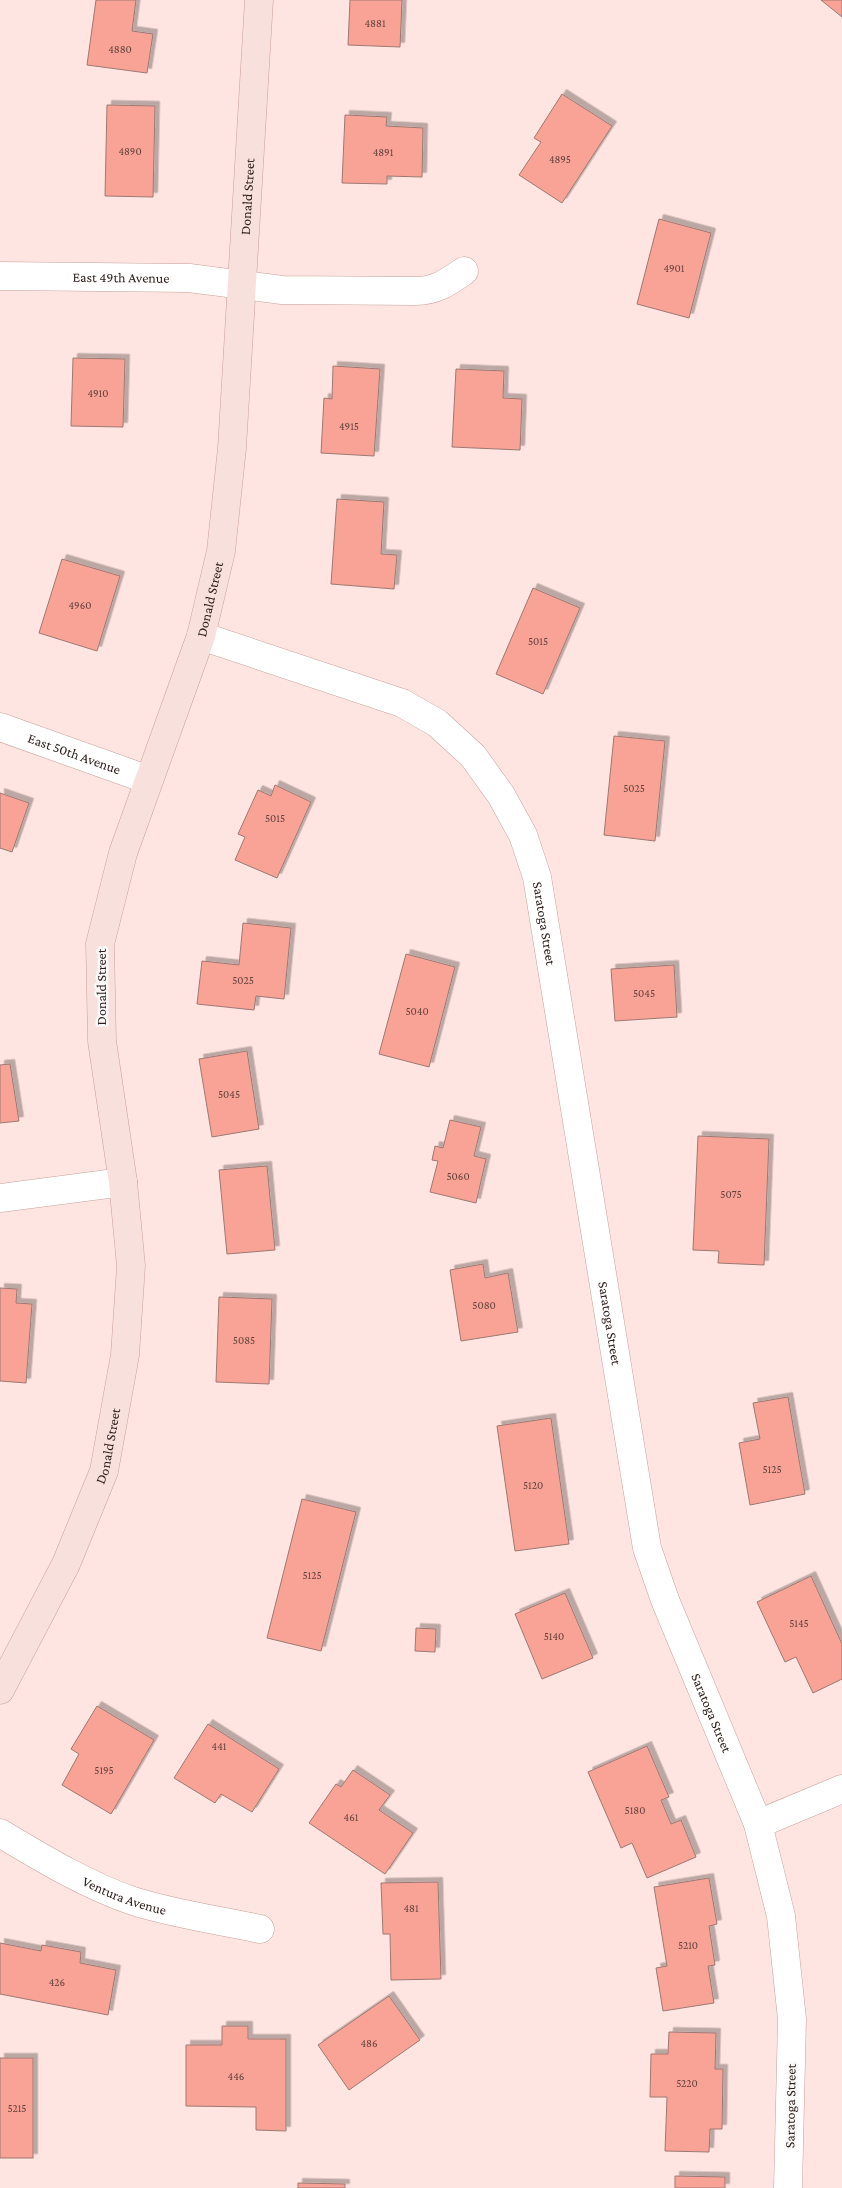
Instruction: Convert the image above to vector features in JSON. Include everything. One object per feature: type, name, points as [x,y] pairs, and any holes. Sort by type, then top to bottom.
[{"type":"street","name":"Donald Street","points":[[0,1690],[66,1564],[104,1471],[125,1356],[130,1276],[123,1182],[102,1040],[100,944],[123,853],[201,636],[221,551],[232,448],[259,0]]},
{"type":"street","name":"East 49th Avenue","points":[[0,276],[189,278],[282,290],[429,291],[439,287],[464,270]]},
{"type":"street","name":"Saratoga Street","points":[[201,636],[402,703],[437,723],[473,756],[501,795],[523,835],[536,877],[647,1548],[665,1600],[758,1824],[781,1916],[792,2019],[788,2188]]},
{"type":"street","name":"East 50th Avenue","points":[[0,726],[149,780]]},
{"type":"street","points":[[0,1198],[123,1182]]},
{"type":"street","points":[[758,1824],[842,1789]]},
{"type":"street","name":"Ventura Avenue","points":[[0,1833],[58,1867],[132,1900],[260,1929]]},
{"type":"building","points":[[96,0],[136,0],[132,31],[153,34],[147,73],[87,65]]},
{"type":"building","points":[[350,0],[402,0],[400,47],[348,45]]},
{"type":"building","points":[[821,0],[842,0],[842,17]]},
{"type":"building","points":[[562,94],[612,126],[562,203],[519,175],[541,142],[534,138]]},
{"type":"building","points":[[107,105],[155,106],[153,197],[105,196]]},
{"type":"building","points":[[345,115],[387,117],[386,126],[423,128],[422,177],[387,176],[387,184],[342,183]]},
{"type":"building","points":[[659,219],[711,233],[689,318],[637,304]]},
{"type":"building","points":[[73,358],[125,359],[123,427],[71,426]]},
{"type":"building","points":[[333,366],[380,369],[374,456],[321,453],[324,398],[332,399]]},
{"type":"building","points":[[456,369],[504,371],[503,398],[522,399],[520,450],[452,447]]},
{"type":"building","points":[[337,499],[384,502],[381,554],[397,555],[394,589],[331,584]]},
{"type":"building","points":[[62,559],[120,576],[97,651],[39,633]]},
{"type":"building","points":[[533,588],[580,608],[543,694],[496,674]]},
{"type":"building","points":[[614,736],[665,741],[655,841],[604,835]]},
{"type":"building","points":[[275,785],[311,802],[277,878],[235,860],[245,837],[238,834],[258,790],[271,796]]},
{"type":"building","points":[[0,793],[29,803],[12,852],[0,848]]},
{"type":"building","points":[[243,923],[291,928],[284,999],[256,996],[254,1010],[197,1004],[202,961],[239,965]]},
{"type":"building","points":[[406,954],[455,967],[429,1067],[379,1054]]},
{"type":"building","points":[[674,965],[677,1017],[615,1021],[611,969]]},
{"type":"building","points":[[247,1051],[259,1129],[212,1137],[199,1059]]},
{"type":"building","points":[[10,1064],[19,1121],[0,1123],[0,1065]]},
{"type":"building","points":[[450,1120],[481,1127],[474,1156],[486,1159],[476,1203],[430,1192],[438,1161],[432,1160],[435,1146],[443,1148]]},
{"type":"building","points":[[698,1136],[769,1139],[764,1265],[718,1263],[719,1251],[693,1250]]},
{"type":"building","points":[[267,1166],[275,1250],[227,1254],[219,1170]]},
{"type":"building","points":[[483,1264],[485,1278],[508,1273],[518,1332],[461,1341],[450,1270]]},
{"type":"building","points":[[0,1288],[17,1289],[16,1303],[32,1304],[26,1383],[0,1381]]},
{"type":"building","points":[[219,1297],[272,1299],[269,1384],[216,1382]]},
{"type":"building","points":[[788,1397],[805,1494],[750,1505],[739,1443],[760,1439],[753,1403]]},
{"type":"building","points":[[551,1418],[569,1544],[515,1551],[497,1426]]},
{"type":"building","points":[[302,1499],[356,1512],[321,1651],[267,1638]]},
{"type":"building","points":[[811,1576],[842,1644],[842,1679],[813,1693],[796,1657],[785,1662],[757,1602]]},
{"type":"building","points":[[565,1593],[593,1658],[542,1679],[515,1614]]},
{"type":"building","points":[[416,1628],[436,1629],[435,1652],[415,1651]]},
{"type":"building","points":[[97,1706],[154,1740],[111,1814],[62,1785],[79,1754],[71,1749]]},
{"type":"building","points":[[208,1724],[279,1769],[252,1812],[221,1794],[215,1803],[174,1778]]},
{"type":"building","points":[[647,1746],[669,1797],[661,1800],[671,1824],[681,1820],[696,1857],[647,1878],[632,1843],[621,1848],[588,1772]]},
{"type":"building","points":[[353,1770],[390,1795],[379,1810],[413,1833],[385,1874],[309,1823],[336,1784],[341,1787]]},
{"type":"building","points":[[709,1878],[717,1924],[709,1926],[715,1965],[708,1966],[714,2003],[663,2011],[656,1968],[667,1966],[654,1887]]},
{"type":"building","points":[[438,1882],[441,1979],[391,1980],[390,1934],[383,1934],[381,1883]]},
{"type":"building","points":[[0,1943],[41,1951],[42,1945],[81,1952],[80,1963],[116,1970],[108,2015],[0,1994]]},
{"type":"building","points":[[389,1996],[420,2040],[349,2090],[318,2045]]},
{"type":"building","points":[[222,2026],[248,2026],[248,2039],[286,2039],[286,2131],[256,2130],[256,2107],[186,2106],[186,2045],[222,2045]]},
{"type":"building","points":[[669,2032],[716,2033],[715,2069],[723,2069],[722,2129],[710,2129],[709,2152],[665,2151],[667,2097],[650,2097],[651,2054],[668,2054]]},
{"type":"building","points":[[0,2058],[33,2058],[33,2158],[0,2158]]},
{"type":"building","points":[[675,2176],[725,2177],[725,2188],[675,2188]]},
{"type":"building","points":[[298,2183],[345,2184],[345,2188],[298,2188]]}]
